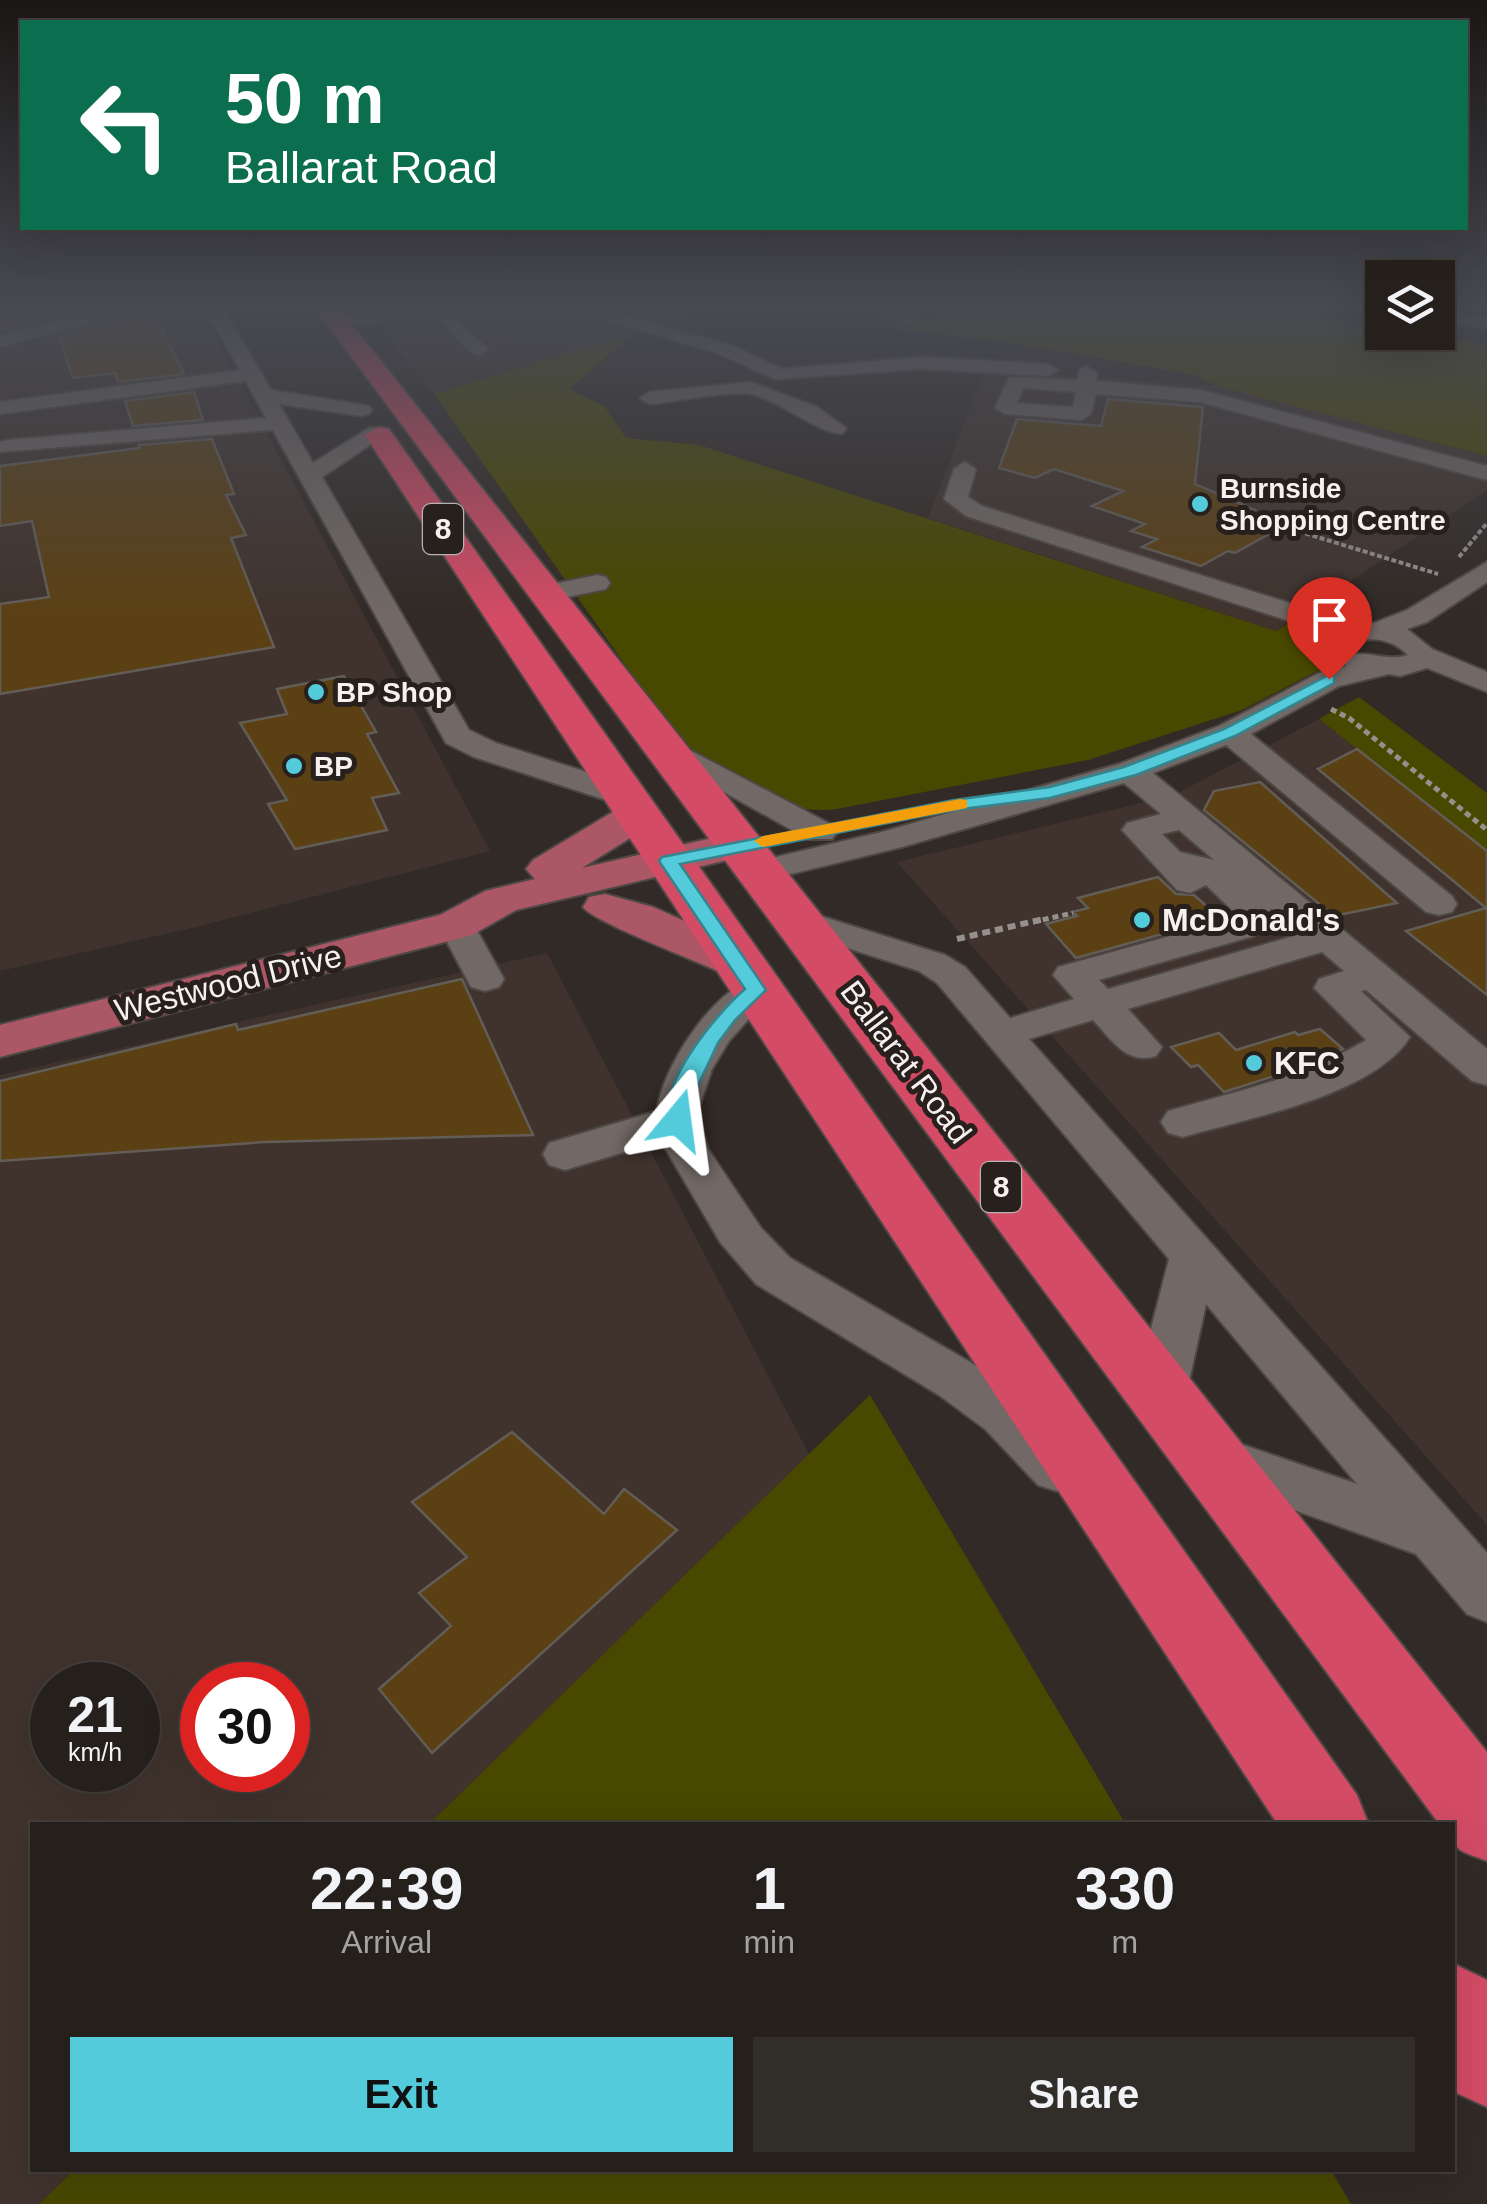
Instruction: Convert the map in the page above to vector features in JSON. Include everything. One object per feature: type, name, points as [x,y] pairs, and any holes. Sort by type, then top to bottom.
[{"type":"highway","name":"8","points":[[361,409],[1325,1822]]},
{"type":"highway","name":"Ballarat Road","points":[[405,409],[1487,1819]]},
{"type":"highway","points":[[1455,2013],[1487,2060]]},
{"type":"main road","points":[[501,900],[537,874],[584,850],[628,805]]},
{"type":"main road","name":"Westwood Drive","points":[[0,1041],[456,925],[501,900],[676,875],[748,858]]},
{"type":"main road","name":"Westwood Drive","points":[[456,925],[503,928],[606,907],[676,875]]},
{"type":"main road","points":[[606,907],[637,916],[746,975]]},
{"type":"street","points":[[271,409],[456,736],[628,805]]},
{"type":"street","points":[[330,409],[370,422]]},
{"type":"street","points":[[805,409],[835,428]]},
{"type":"street","points":[[1013,409],[1091,418],[1090,409]]},
{"type":"street","points":[[1242,409],[1487,472]]},
{"type":"street","points":[[308,476],[370,422]]},
{"type":"street","points":[[8,447],[280,423]]},
{"type":"street","points":[[965,469],[956,500],[981,514],[1288,614],[1352,639],[1409,649],[1487,683]]},
{"type":"street","points":[[952,519],[981,514]]},
{"type":"street","name":"Westwood Drive","points":[[748,858],[890,840],[1130,771],[1230,732],[1316,687],[1409,649],[1487,570]]},
{"type":"street","points":[[548,594],[596,584]]},
{"type":"street","points":[[1352,639],[1354,660],[1409,649]]},
{"type":"street","points":[[1316,687],[1352,639]]},
{"type":"street","points":[[1230,732],[1439,904]]},
{"type":"street","points":[[664,746],[820,832]]},
{"type":"street","points":[[1130,771],[1329,938],[1390,1037],[1385,1048],[1367,1060],[1305,1085],[1183,1122]]},
{"type":"street","name":"Westwood Drive","points":[[748,858],[820,832],[954,805],[1050,792]]},
{"type":"street","points":[[1185,818],[1139,830],[1169,864],[1206,896]]},
{"type":"street","points":[[890,840],[808,885],[795,916],[932,963],[951,975],[1487,1595]]},
{"type":"street","points":[[1142,1047],[1072,975],[1250,923],[1254,915],[1252,907],[1206,868],[1186,860],[1169,864]]},
{"type":"street","points":[[456,925],[485,978]]},
{"type":"street","points":[[1003,1034],[1329,938]]},
{"type":"street","points":[[746,975],[680,1098],[678,1120],[685,1142],[739,1236],[763,1264],[988,1402],[1136,1546]]},
{"type":"street","points":[[1352,981],[1487,1072]]},
{"type":"street","points":[[564,1154],[678,1120]]},
{"type":"street","points":[[1160,1396],[1193,1256]]},
{"type":"street","points":[[1204,1454],[1432,1534]]},
{"type":"path","points":[[1456,561],[1487,523]]},
{"type":"path","points":[[1292,528],[1440,575],[1448,568]]},
{"type":"path","points":[[1316,687],[1394,758],[1487,830]]},
{"type":"path","points":[[957,939],[1073,913]]},
{"type":"shaded area","points":[[0,409],[254,409],[490,851],[192,928],[0,971]]},
{"type":"shaded area","points":[[444,409],[606,409],[626,438],[699,445],[1276,631],[1291,622],[1323,639],[1332,653],[1323,668],[1242,710],[1088,760],[837,809],[794,807],[754,793],[681,744]]},
{"type":"shaded area","name":"Burnside Shopping Centre","points":[[969,409],[1305,409],[1487,456],[1487,490],[1276,631],[928,518]]},
{"type":"shaded area","points":[[1305,409],[1487,409],[1487,456]]},
{"type":"shaded area","points":[[1359,697],[1487,793],[1487,851],[1319,719]]},
{"type":"shaded area","points":[[1319,719],[1487,851],[1487,1525],[897,862],[1174,795]]},
{"type":"shaded area","points":[[547,953],[809,1454],[431,1822],[30,1822],[30,2172],[72,2172],[39,2204],[0,2204],[0,1075]]},
{"type":"shaded area","points":[[870,1395],[1124,1822],[431,1822]]},
{"type":"shaded area","points":[[72,2172],[1332,2172],[1351,2204],[39,2204]]},
{"type":"building","points":[[128,409],[199,409],[203,420],[133,426]]},
{"type":"building","points":[[1105,409],[1203,409],[1195,484],[1255,510],[1242,517],[1280,528],[1235,553],[1228,551],[1201,566],[1142,547],[1157,539],[1131,531],[1145,524],[1092,506],[1123,491],[1054,469],[1035,478],[999,468],[1017,419],[1101,426]]},
{"type":"building","points":[[212,439],[234,494],[226,495],[246,535],[231,538],[274,647],[0,694],[0,604],[49,597],[32,521],[0,526],[0,466],[140,448],[139,445]]},
{"type":"building","points":[[344,676],[376,732],[367,734],[399,793],[372,798],[387,830],[295,849],[268,804],[287,800],[240,723],[287,714],[277,689]]},
{"type":"building","points":[[1357,749],[1487,851],[1487,995],[1406,931],[1486,908],[1318,769]]},
{"type":"building","points":[[1260,782],[1397,903],[1334,916],[1204,810],[1214,791]]},
{"type":"building","name":"McDonald's","points":[[1158,877],[1176,894],[1194,895],[1220,918],[1076,958],[1046,924],[1077,916],[1072,912],[1088,908],[1078,898]]},
{"type":"building","points":[[462,979],[533,1135],[265,1142],[0,1161],[0,1081],[236,1024],[238,1030]]},
{"type":"building","name":"KFC","points":[[1320,1029],[1343,1049],[1224,1092],[1198,1065],[1191,1067],[1171,1047],[1219,1033],[1236,1050],[1295,1032],[1298,1035]]},
{"type":"building","points":[[512,1432],[604,1514],[624,1489],[677,1530],[432,1753],[379,1689],[451,1626],[419,1593],[467,1557],[412,1502]]},
{"type":"slow traffic","points":[[763,841],[960,804]]},
{"type":"place","name":"Burnside Shopping Centre","points":[[1200,504]]},
{"type":"place","name":"BP Shop","points":[[316,692]]},
{"type":"place","name":"BP","points":[[294,766]]},
{"type":"place","name":"McDonald's","points":[[1142,920]]},
{"type":"place","name":"KFC","points":[[1254,1063]]},
{"type":"route","points":[[678,1120],[680,1098],[708,1042],[727,1015],[756,990],[668,861],[954,805],[1050,792],[1130,771],[1230,732],[1329,679]]}]
